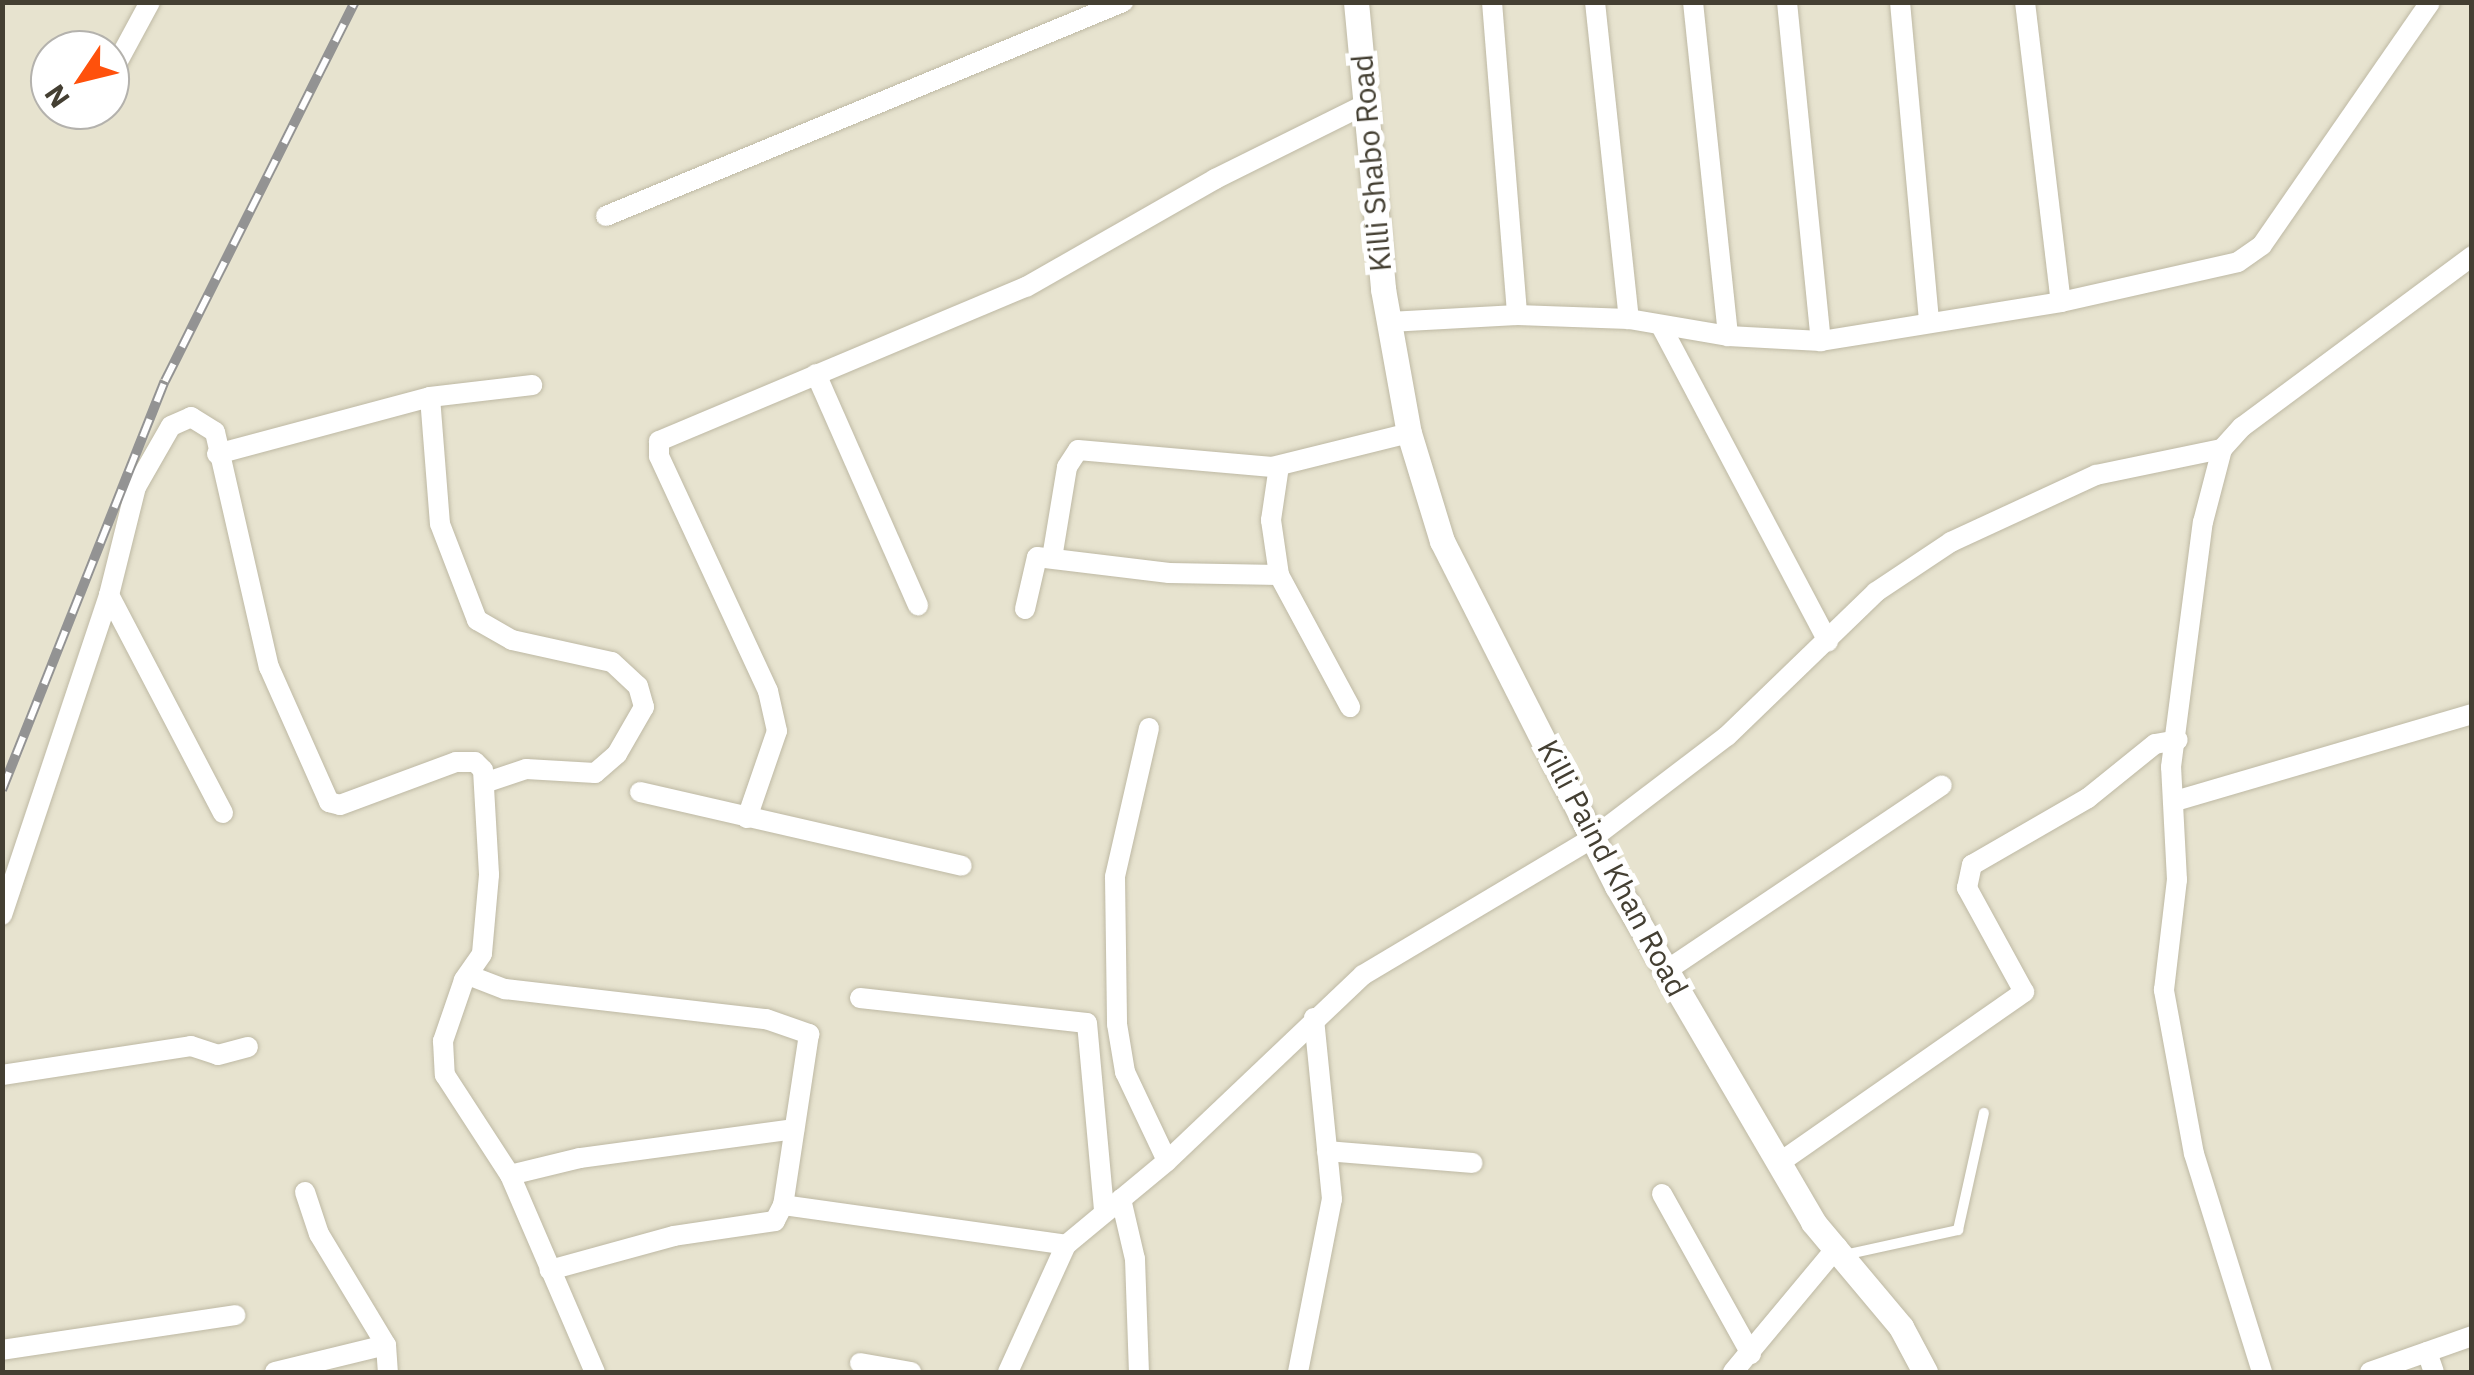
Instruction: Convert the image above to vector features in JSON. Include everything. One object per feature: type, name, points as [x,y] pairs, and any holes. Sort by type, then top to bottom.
[{"type":"street","points":[[130,39],[150,2]]},
{"type":"street","points":[[606,216],[1123,2]]},
{"type":"street","name":"Killi Shabo Road","points":[[1356,2],[1389,322]]},
{"type":"street","points":[[1492,2],[1517,315]]},
{"type":"street","points":[[1595,2],[1629,320]]},
{"type":"street","points":[[1693,2],[1728,336]]},
{"type":"street","points":[[1787,2],[1821,341]]},
{"type":"street","points":[[1900,2],[1928,322]]},
{"type":"street","points":[[2025,2],[2061,302]]},
{"type":"street","points":[[1389,322],[1517,315],[1629,320],[1728,336],[1821,341],[2061,302],[2238,262],[2262,245],[2430,2]]},
{"type":"street","points":[[747,818],[777,731],[768,691],[659,456],[658,441],[1026,287],[1366,104]]},
{"type":"street","points":[[1008,1372],[1066,1245],[1167,1161],[1363,974],[1593,838],[1727,736],[1876,592],[2001,515],[2096,475],[2222,449],[2284,393],[2472,256]]},
{"type":"street","name":"Killi Paind Khan Road","points":[[1389,322],[1408,434],[1442,541],[1593,838],[1813,1222],[1901,1327],[1926,1372]]},
{"type":"street","points":[[1661,326],[1828,642]]},
{"type":"street","points":[[816,374],[918,605]]},
{"type":"street","points":[[217,454],[430,397],[532,385]]},
{"type":"street","points":[[430,397],[440,524],[477,620],[512,640],[612,662],[638,686],[644,707],[616,754],[595,773],[526,769],[484,784]]},
{"type":"street","points":[[2,915],[110,595],[136,486],[158,443],[191,417],[215,432],[269,667],[328,802],[340,805],[456,762],[475,762],[484,784],[490,875],[482,954],[468,975],[443,1041],[445,1075],[510,1175],[596,1372]]},
{"type":"street","points":[[1052,558],[1068,468],[1078,450],[1279,466],[1408,434]]},
{"type":"street","points":[[2222,449],[2186,612],[2178,740],[2171,767],[2177,880],[2164,990],[2170,1040],[2194,1154],[2262,1372]]},
{"type":"street","points":[[1279,466],[1271,520],[1280,575],[1350,706]]},
{"type":"street","points":[[1025,609],[1038,557],[1169,572],[1280,575]]},
{"type":"street","points":[[110,595],[222,813]]},
{"type":"street","points":[[2175,802],[2472,714]]},
{"type":"street","points":[[1149,728],[1115,876],[1117,1024],[1125,1072],[1167,1161]]},
{"type":"street","points":[[1779,1163],[2024,992],[1966,888],[1967,870],[2088,798],[2155,744],[2178,740]]},
{"type":"street","points":[[1666,970],[1942,784]]},
{"type":"street","points":[[640,792],[962,866]]},
{"type":"street","points":[[468,975],[505,990],[766,1019],[810,1034],[783,1204],[775,1221],[674,1236],[550,1270]]},
{"type":"street","points":[[860,998],[1087,1023],[1112,1205],[1135,1259],[1139,1372]]},
{"type":"street","points":[[1298,1372],[1327,1248],[1327,1152],[1314,1018]]},
{"type":"street","points":[[2,1075],[191,1046],[218,1055],[248,1046]]},
{"type":"street","points":[[510,1175],[580,1158],[794,1129]]},
{"type":"street","points":[[1327,1152],[1473,1163]]},
{"type":"street","points":[[305,1192],[319,1234],[386,1345],[388,1372]]},
{"type":"street","points":[[1662,1194],[1751,1354]]},
{"type":"street","points":[[783,1204],[1066,1245]]},
{"type":"street","points":[[1733,1372],[1840,1251]]},
{"type":"street","points":[[2,1350],[235,1315]]},
{"type":"street","points":[[2370,1372],[2430,1362],[2472,1336]]},
{"type":"street","points":[[274,1372],[386,1345]]},
{"type":"street","points":[[860,1363],[911,1372]]},
{"type":"lane","points":[[1840,1251],[1958,1230],[1984,1112]]},
{"type":"shaded area","points":[[3,3],[2471,3],[2471,1372],[3,1372]]},
{"type":"railway","points":[[2,790],[165,381],[355,2]]}]
